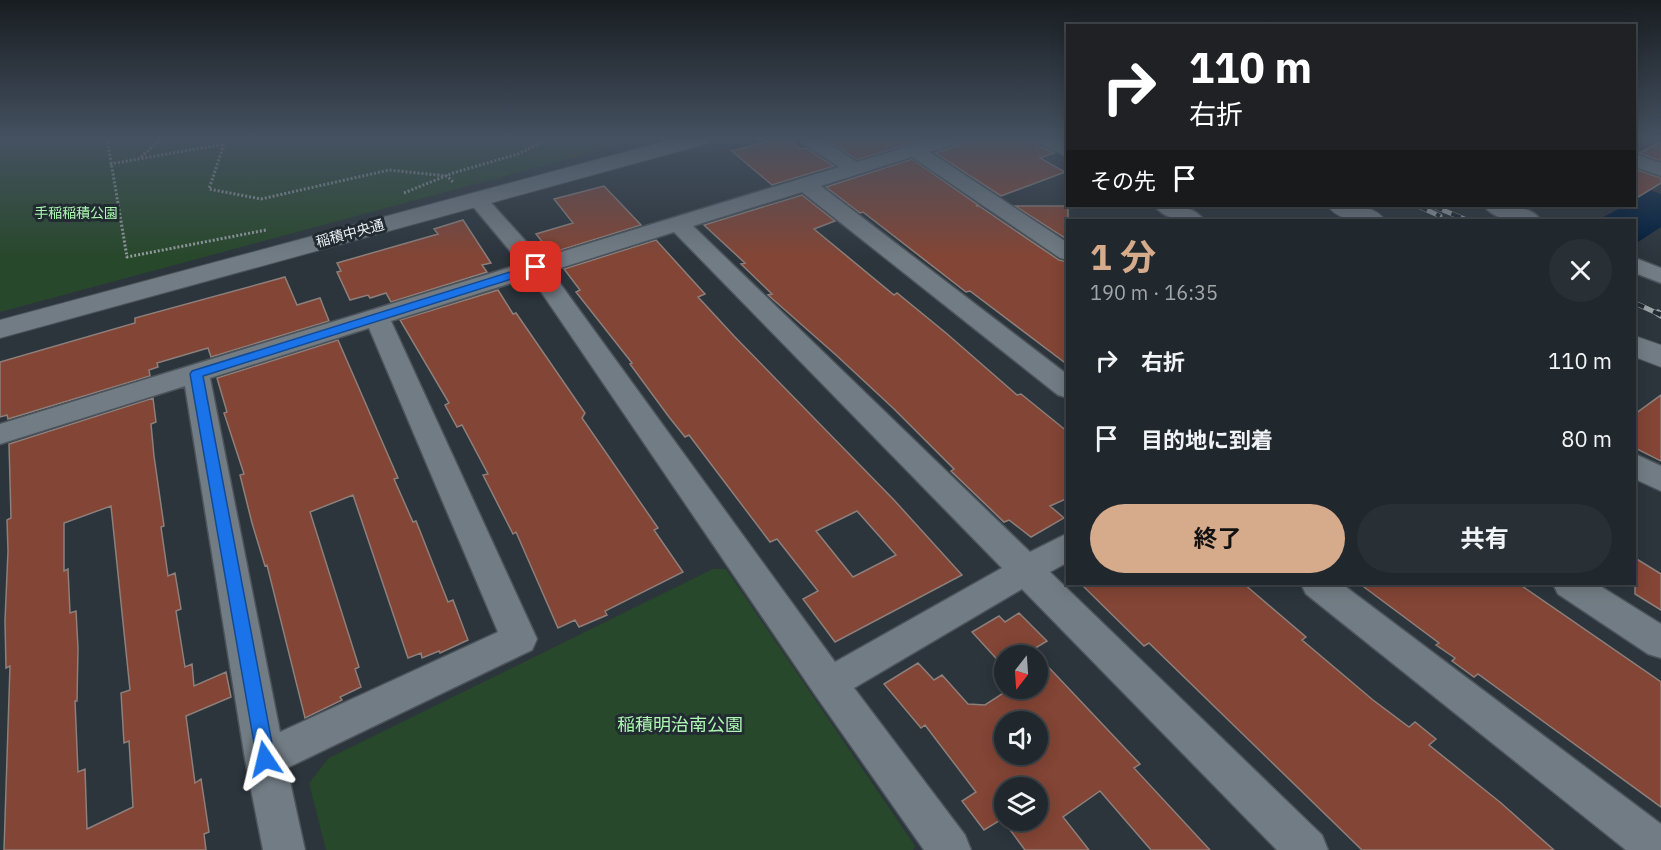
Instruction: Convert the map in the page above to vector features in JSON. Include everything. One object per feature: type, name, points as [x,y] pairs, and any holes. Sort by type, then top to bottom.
[{"type":"street","name":"稲積中央通","points":[[0,329],[468,194],[534,178]]},
{"type":"street","points":[[0,434],[821,178]]},
{"type":"street","points":[[955,178],[1066,252]]},
{"type":"street","points":[[804,183],[1066,387]]},
{"type":"street","points":[[468,194],[536,267],[950,850]]},
{"type":"street","points":[[1168,207],[1191,219]]},
{"type":"street","points":[[1342,207],[1370,219]]},
{"type":"street","points":[[1498,207],[1528,219]]},
{"type":"street","points":[[677,223],[1307,850]]},
{"type":"street","points":[[1636,265],[1661,276]]},
{"type":"street","points":[[265,759],[519,639],[376,316]]},
{"type":"street","points":[[1636,345],[1661,357]]},
{"type":"street","points":[[196,374],[265,759],[284,850]]},
{"type":"street","points":[[1636,466],[1661,480]]},
{"type":"street","points":[[830,684],[1066,547]]},
{"type":"street","points":[[1319,585],[1660,850]]},
{"type":"street","points":[[1572,585],[1661,643]]},
{"type":"path","points":[[112,178],[127,257],[266,230]]},
{"type":"path","points":[[213,178],[209,189],[261,199],[355,178]]},
{"type":"path","points":[[399,195],[443,178]]},
{"type":"path","points":[[449,178],[468,194]]},
{"type":"green space","name":"手稲稲積公園","points":[[0,178],[499,178],[0,312]]},
{"type":"green space","name":"稲積明治南公園","points":[[713,569],[726,569],[915,846],[913,850],[326,850],[309,783],[329,758]]},
{"type":"water","points":[[1650,190],[1661,194],[1661,227],[1638,242],[1636,241],[1636,219],[1600,219],[1622,207],[1636,207],[1636,198]]},
{"type":"building","points":[[763,178],[796,178],[772,185]]},
{"type":"building","points":[[855,178],[939,178],[978,205],[976,206],[1059,260],[1066,262],[1066,363],[970,291],[966,292],[863,212],[860,213],[826,187]]},
{"type":"building","points":[[973,178],[1050,178],[1001,196]]},
{"type":"building","points":[[1636,178],[1660,178],[1661,183],[1636,198]]},
{"type":"building","points":[[604,186],[641,225],[551,253],[536,234],[573,223],[554,199]]},
{"type":"building","points":[[802,195],[835,221],[814,229],[894,295],[897,293],[946,333],[1017,395],[1021,394],[1066,430],[1066,499],[1050,506],[1064,518],[1031,537],[1009,520],[1004,522],[951,471],[954,469],[893,408],[768,295],[772,294],[741,264],[745,263],[704,225]]},
{"type":"building","points":[[1015,206],[1068,207],[1066,239]]},
{"type":"building","points":[[463,220],[491,263],[482,265],[487,272],[391,302],[386,293],[370,298],[368,295],[350,300],[337,272],[341,271],[337,263],[438,234],[434,229]]},
{"type":"building","points":[[656,240],[705,294],[698,297],[894,500],[962,575],[835,642],[803,599],[818,591],[777,539],[770,542],[689,435],[685,437],[669,417],[630,364],[632,363],[576,292],[580,290],[564,269]],"holes":[[[857,511],[896,555],[853,577],[816,531]]]},
{"type":"building","points":[[285,277],[297,305],[320,298],[329,321],[211,357],[208,348],[157,363],[158,367],[149,370],[150,376],[8,419],[7,415],[0,417],[0,362],[135,323],[135,318]]},
{"type":"building","points":[[498,290],[585,413],[582,418],[658,528],[654,530],[683,572],[605,611],[607,615],[579,627],[575,620],[558,628],[516,532],[513,534],[483,475],[488,474],[462,425],[457,427],[445,405],[449,403],[400,320]]},
{"type":"building","points":[[338,340],[398,478],[394,479],[413,522],[416,521],[448,602],[453,600],[468,640],[440,653],[439,651],[422,658],[421,653],[408,658],[353,495],[310,512],[359,667],[355,669],[361,687],[340,697],[342,700],[305,718],[267,565],[265,566],[252,523],[240,475],[244,474],[224,413],[227,412],[217,378]]},
{"type":"building","points":[[1661,395],[1661,461],[1636,448],[1636,413]]},
{"type":"building","points":[[153,398],[156,422],[151,424],[164,526],[161,527],[168,576],[175,573],[181,609],[176,611],[185,667],[192,664],[194,686],[226,672],[231,697],[186,716],[195,783],[201,779],[209,832],[204,834],[206,850],[4,850],[10,666],[6,668],[5,621],[7,520],[11,518],[9,444]],"holes":[[[111,506],[130,690],[121,693],[124,743],[129,741],[133,807],[87,829],[85,769],[78,772],[75,701],[77,701],[78,648],[76,611],[70,613],[68,569],[64,571],[64,523]]]},
{"type":"building","points":[[1636,559],[1661,574],[1661,610],[1635,594]]},
{"type":"building","points":[[1082,585],[1245,585],[1306,637],[1302,640],[1373,700],[1409,727],[1415,722],[1436,739],[1429,745],[1501,803],[1554,850],[1362,850],[1149,643],[1144,646]]},
{"type":"building","points":[[1361,585],[1520,585],[1661,682],[1661,807],[1478,674],[1474,677],[1452,661],[1455,658],[1436,645],[1439,643]]},
{"type":"building","points":[[1019,613],[1047,641],[1040,645],[994,645],[994,656],[972,632],[999,616],[1005,622]]},
{"type":"building","points":[[918,663],[934,680],[942,675],[968,704],[985,705],[994,699],[1048,699],[1048,667],[1140,764],[1134,768],[1210,850],[1151,850],[1100,791],[1063,817],[1089,850],[1025,850],[1011,831],[1048,831],[1048,777],[994,777],[994,824],[984,830],[962,801],[976,792],[925,725],[921,728],[884,684]]},
{"type":"railway","points":[[1420,207],[1440,216]]},
{"type":"railway","points":[[1435,207],[1465,219]]},
{"type":"railway","points":[[1636,303],[1661,315],[1658,313]]},
{"type":"route","points":[[265,759],[196,374],[536,267]]}]
